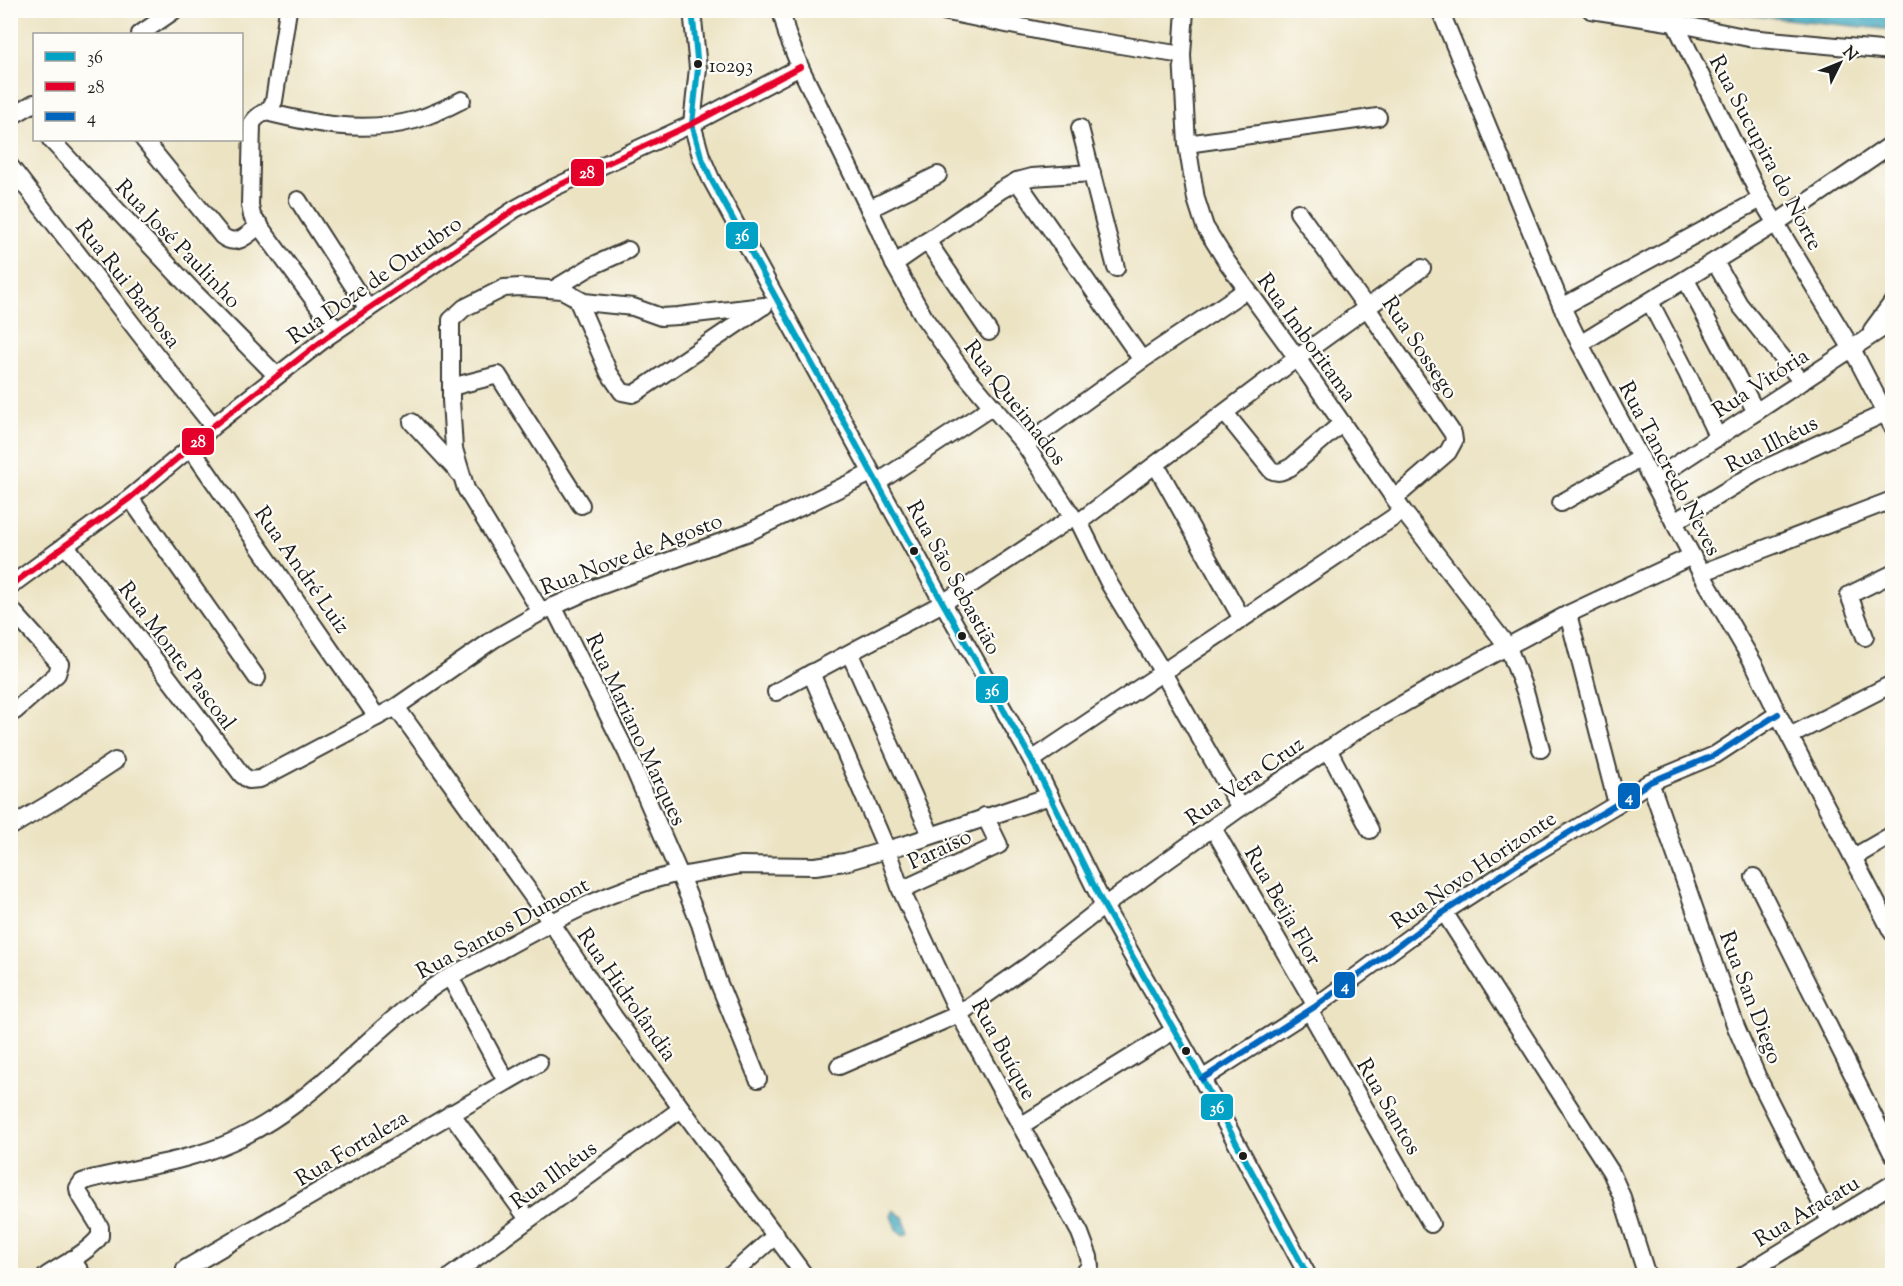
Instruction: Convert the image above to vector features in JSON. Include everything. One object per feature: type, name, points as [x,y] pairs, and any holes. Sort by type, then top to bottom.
[{"type":"street","points":[[141,33],[175,10]]},
{"type":"street","points":[[288,10],[272,108],[256,117],[252,124],[250,205],[252,216],[336,330]]},
{"type":"street","name":"Rua São Sebastião","points":[[692,10],[698,68],[692,124],[701,156],[711,179],[770,303],[874,478],[1032,760],[1104,906],[1175,1030],[1308,1275]]},
{"type":"street","name":"Rua Queimados","points":[[782,10],[787,34],[800,67],[894,264],[925,319],[964,373],[1025,445],[1076,520],[1110,585],[1240,808]]},
{"type":"street","points":[[938,10],[1065,36],[1182,55]]},
{"type":"street","name":"Rua Imboritama","points":[[1185,10],[1182,55],[1187,144],[1196,199],[1205,227],[1246,290],[1297,358],[1399,505],[1508,647],[1526,694],[1542,749]]},
{"type":"street","name":"Rua Tancredo Neves","points":[[1440,10],[1562,307],[1580,344],[1701,573],[1755,666],[1893,932]]},
{"type":"street","points":[[1591,10],[1676,23],[1749,38],[1893,51]]},
{"type":"street","name":"Rua Sucupira do Norte","points":[[1676,23],[1761,199],[1775,224],[1858,345],[1890,417]]},
{"type":"street","name":"Rua Doze de Outubro","points":[[10,586],[130,498],[213,426],[336,330],[506,216],[543,193],[692,124],[800,67]]},
{"type":"street","points":[[266,112],[320,124],[355,127],[388,125],[413,120],[462,100]]},
{"type":"street","points":[[1187,144],[1378,117]]},
{"type":"street","points":[[1080,128],[1116,268]]},
{"type":"street","name":"Rua José Paulinho","points":[[52,141],[276,375]]},
{"type":"street","points":[[145,141],[222,236],[228,240],[237,241],[260,225]]},
{"type":"street","points":[[1580,344],[1775,224],[1893,144]]},
{"type":"street","name":"Rua Rui Barbosa","points":[[10,166],[213,426]]},
{"type":"street","points":[[894,264],[1000,190],[1017,181],[1032,177],[1092,173]]},
{"type":"street","points":[[869,209],[938,175]]},
{"type":"street","points":[[1017,181],[1142,360]]},
{"type":"street","points":[[1562,307],[1761,199]]},
{"type":"street","points":[[298,200],[368,309]]},
{"type":"street","name":"Rua Sossego","points":[[1032,760],[1242,619],[1399,505],[1448,452],[1454,441],[1453,434],[1298,212]]},
{"type":"street","points":[[927,241],[989,332]]},
{"type":"street","points":[[554,289],[592,266],[628,250]]},
{"type":"street","points":[[1716,261],[1739,304],[1802,382]]},
{"type":"street","points":[[776,692],[943,603],[1076,520],[1156,465],[1297,358],[1422,268]]},
{"type":"street","points":[[1686,280],[1756,412]]},
{"type":"street","name":"Rua Mariano Marques","points":[[554,289],[504,288],[464,308],[451,320],[454,449],[466,489],[547,609],[627,753],[700,924],[717,979],[758,1079]]},
{"type":"street","points":[[554,289],[569,293],[577,299],[633,307],[661,317],[770,303]]},
{"type":"street","points":[[1025,445],[1142,360],[1246,290]]},
{"type":"street","points":[[577,299],[609,373],[617,387],[626,394],[637,392],[770,303]]},
{"type":"street","points":[[1650,302],[1718,438]]},
{"type":"street","points":[[1858,345],[1893,303]]},
{"type":"street","name":"Rua Vitória","points":[[1653,480],[1893,322]]},
{"type":"street","points":[[451,387],[498,375],[581,506]]},
{"type":"street","name":"Rua Nove de Agosto","points":[[260,779],[396,707],[494,639],[547,609],[597,587],[749,532],[874,478],[993,406]]},
{"type":"street","points":[[1225,413],[1271,470],[1276,472],[1282,472],[1291,467],[1342,423]]},
{"type":"street","name":"Rua Ilhéus","points":[[1674,522],[1756,472],[1890,417]]},
{"type":"street","points":[[412,422],[462,477]]},
{"type":"street","name":"Rua André Luiz","points":[[190,447],[377,717]]},
{"type":"street","points":[[1561,503],[1641,459]]},
{"type":"street","points":[[1156,465],[1242,619]]},
{"type":"street","points":[[130,498],[257,678]]},
{"type":"street","points":[[1701,573],[1893,500]]},
{"type":"street","name":"Rua Monte Pascoal","points":[[66,546],[242,775],[249,780],[260,779]]},
{"type":"street","name":"Rua Vera Cruz","points":[[839,1066],[959,1014],[1029,965],[1104,906],[1240,808],[1328,749],[1443,681],[1568,614],[1692,556]]},
{"type":"street","points":[[1865,637],[1849,595],[1893,574]]},
{"type":"street","points":[[10,608],[60,664],[57,674],[15,711]]},
{"type":"street","points":[[1568,614],[1617,804]]},
{"type":"street","points":[[850,654],[931,835]]},
{"type":"street","name":"Rua Buíque","points":[[811,673],[887,850],[901,890],[959,1014],[1080,1233],[1089,1257],[1085,1271]]},
{"type":"street","points":[[1790,736],[1893,684]]},
{"type":"street","name":"Rua Hidrolândia","points":[[396,707],[551,922],[614,1017],[805,1275]]},
{"type":"street","name":"Rua Novo Horizonte","points":[[1202,1079],[1312,1008],[1444,912],[1538,851],[1650,782],[1715,754],[1778,714]]},
{"type":"street","points":[[1328,749],[1370,830]]},
{"type":"street","points":[[10,827],[115,761]]},
{"type":"street","name":"Rua San Diego","points":[[1650,782],[1740,1036],[1757,1076],[1830,1221]]},
{"type":"street","name":"Rua Santos Dumont","points":[[72,1259],[97,1241],[102,1233],[79,1193],[78,1188],[82,1182],[205,1152],[232,1142],[259,1128],[301,1101],[430,989],[551,922],[618,891],[655,879],[741,865],[815,866],[845,862],[1050,796]]},
{"type":"street","name":"Paraiso","points":[[901,890],[999,845],[985,816]]},
{"type":"street","name":"Rua Beija Flor","points":[[1213,828],[1312,1008]]},
{"type":"street","points":[[1854,856],[1893,835]]},
{"type":"street","points":[[1754,877],[1893,1153]]},
{"type":"street","points":[[1444,912],[1611,1173],[1625,1204],[1647,1275]]},
{"type":"street","points":[[450,977],[506,1081]]},
{"type":"street","name":"Rua Santos","points":[[1312,1008],[1431,1224]]},
{"type":"street","points":[[1022,1125],[1175,1030]]},
{"type":"street","name":"Rua Fortaleza","points":[[185,1269],[538,1063]]},
{"type":"street","name":"Rua Ilhéus","points":[[451,1275],[681,1109]]},
{"type":"street","points":[[451,1113],[528,1219]]},
{"type":"street","name":"Rua Aracatu","points":[[1742,1275],[1893,1184]]},
{"type":"street","points":[[730,1275],[776,1235]]},
{"type":"street","points":[[46,1275],[72,1259],[83,1275]]},
{"type":"water","points":[[1845,10],[1892,16],[1892,30],[1706,11]]},
{"type":"water","points":[[893,1210],[903,1217],[909,1232],[904,1235],[897,1231],[891,1216]]},
{"type":"transit line","name":"36","points":[[692,10],[698,68],[692,124],[701,156],[711,179],[943,603],[1032,760],[1104,906],[1202,1079],[1308,1276]]},
{"type":"transit line","name":"28","points":[[10,586],[130,498],[213,426],[327,337],[515,209],[553,188],[692,124],[800,67]]},
{"type":"transit line","name":"4","points":[[1202,1079],[1316,1006],[1444,912],[1538,851],[1650,782],[1715,755],[1778,714]]},
{"type":"place","name":"10293","points":[[698,64]]}]
